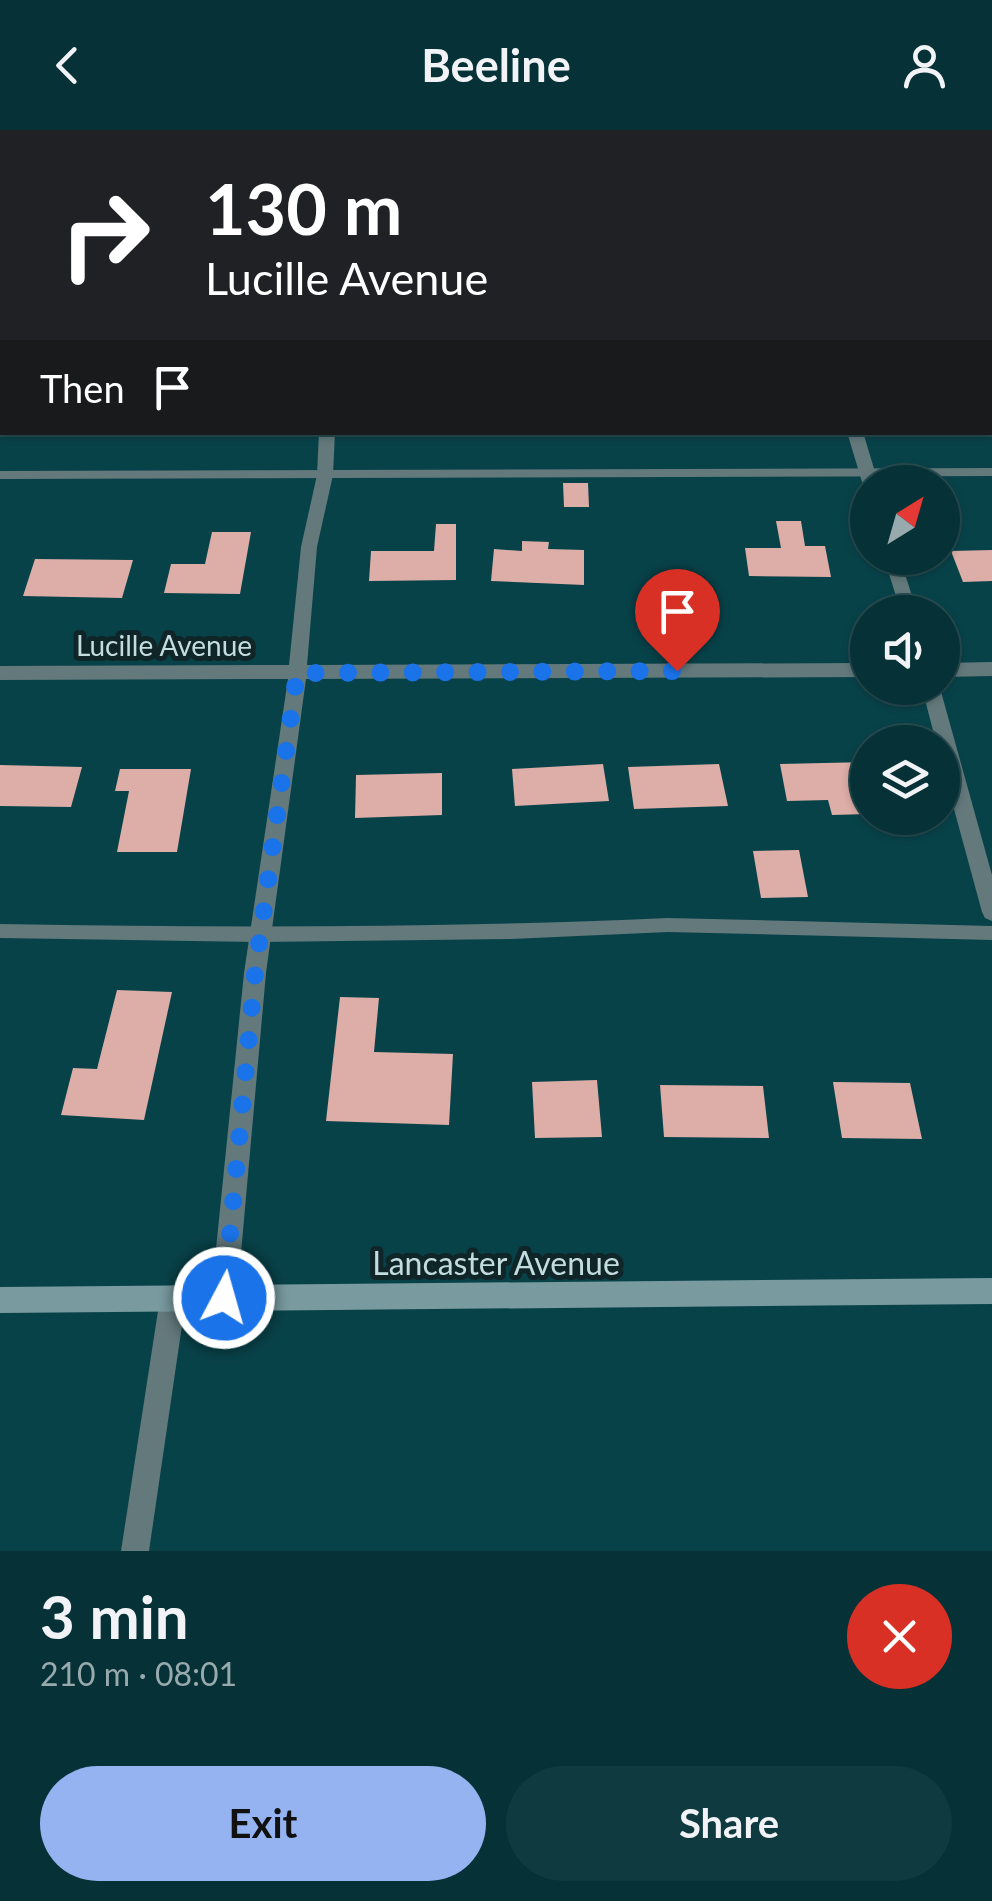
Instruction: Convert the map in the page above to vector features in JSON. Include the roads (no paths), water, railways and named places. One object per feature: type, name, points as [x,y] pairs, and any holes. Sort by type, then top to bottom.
[{"type":"main road","name":"Lancaster Avenue","points":[[0,1300],[992,1291]]},
{"type":"street","points":[[224,1298],[260,935],[297,673],[309,547],[325,475],[327,435]]},
{"type":"street","points":[[857,435],[865,465]]},
{"type":"street","points":[[960,670],[992,669]]},
{"type":"street","name":"Lucille Avenue","points":[[0,672],[850,670]]},
{"type":"street","points":[[936,705],[992,912]]},
{"type":"street","points":[[134,1551],[173,1298]]},
{"type":"lane","points":[[960,474],[992,472]]},
{"type":"lane","points":[[0,475],[850,478]]},
{"type":"lane","points":[[0,931],[260,935],[510,932],[668,925],[992,933]]}]
